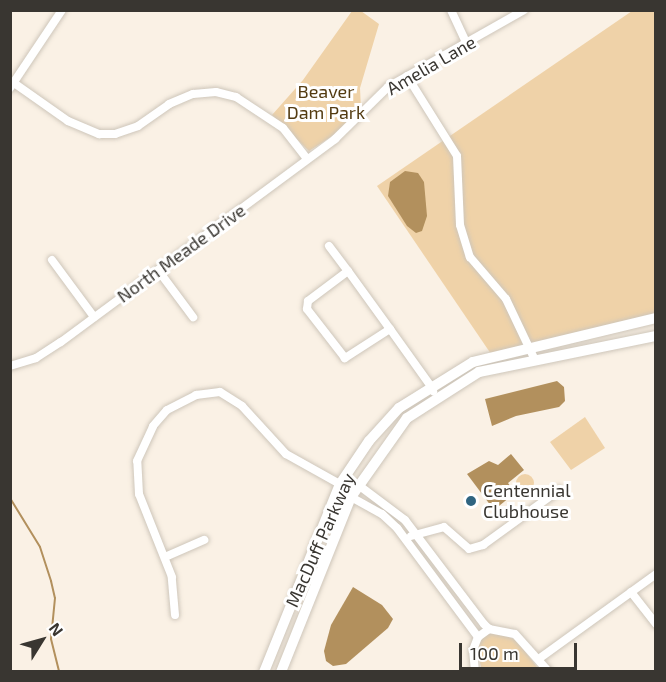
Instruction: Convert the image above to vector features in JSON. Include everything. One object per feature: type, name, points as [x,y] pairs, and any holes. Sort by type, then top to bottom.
[{"type":"street","points":[[62,10],[12,85],[68,121],[99,134],[115,134],[138,126],[170,104],[194,94],[216,92],[236,97],[284,128],[307,159]]},
{"type":"street","points":[[451,10],[466,42]]},
{"type":"street","name":"Amelia Lane","points":[[346,130],[381,93],[524,10]]},
{"type":"street","points":[[407,76],[457,156],[460,225],[470,257],[506,299],[534,358]]},
{"type":"street","name":"North Meade Drive","points":[[10,366],[36,358],[346,130]]},
{"type":"street","points":[[329,246],[430,385],[436,397]]},
{"type":"street","points":[[52,260],[94,316]]},
{"type":"street","points":[[158,270],[194,317]]},
{"type":"street","points":[[348,272],[308,301],[307,309],[345,358],[390,329]]},
{"type":"street","name":"MacDuff Parkway","points":[[264,672],[340,484],[385,422],[430,385],[473,362],[527,347],[656,318]]},
{"type":"street","name":"MacDuff Parkway","points":[[280,672],[357,484],[394,432],[436,397],[479,372],[534,358],[591,351],[656,336]]},
{"type":"street","points":[[176,615],[165,557],[139,494],[137,461],[159,418],[187,399],[220,392],[235,400],[286,454],[340,484],[351,497],[382,514],[406,539],[478,637]]},
{"type":"street","points":[[340,484],[357,484],[388,505],[415,534],[489,629],[515,634],[540,658],[549,672]]},
{"type":"street","points":[[406,539],[415,534],[444,527],[469,549],[483,546],[559,490]]},
{"type":"street","points":[[165,557],[204,540]]},
{"type":"street","points":[[540,658],[656,574]]},
{"type":"street","points":[[632,592],[656,624]]},
{"type":"street","points":[[475,672],[473,650],[478,637],[489,629]]},
{"type":"green space","name":"Beaver Dam Park","points":[[352,11],[361,11],[379,24],[360,88],[361,109],[346,127],[309,151],[272,115],[303,80]]},
{"type":"green space","points":[[632,11],[655,11],[655,318],[491,354],[377,186]]},
{"type":"green space","points":[[585,417],[605,448],[571,470],[550,442]]},
{"type":"green space","points":[[521,474],[529,474],[534,479],[532,490],[521,492],[516,487],[516,479]]},
{"type":"green space","points":[[497,631],[517,641],[540,671],[482,671],[477,650],[483,636]]},
{"type":"shaded area","points":[[405,171],[418,173],[424,182],[427,216],[422,231],[416,233],[407,226],[388,196],[390,182]]},
{"type":"shaded area","points":[[557,381],[564,387],[565,401],[559,407],[516,416],[492,426],[485,399]]},
{"type":"shaded area","points":[[511,454],[524,470],[508,483],[515,493],[494,510],[467,474],[489,461],[498,465]]},
{"type":"shaded area","points":[[353,587],[382,605],[393,619],[388,628],[346,664],[333,666],[326,661],[324,651],[331,625]]},
{"type":"waterway","points":[[10,498],[40,547],[51,581],[55,598],[51,639],[59,672]]},
{"type":"place","name":"Centennial Clubhouse","points":[[471,501]]}]
